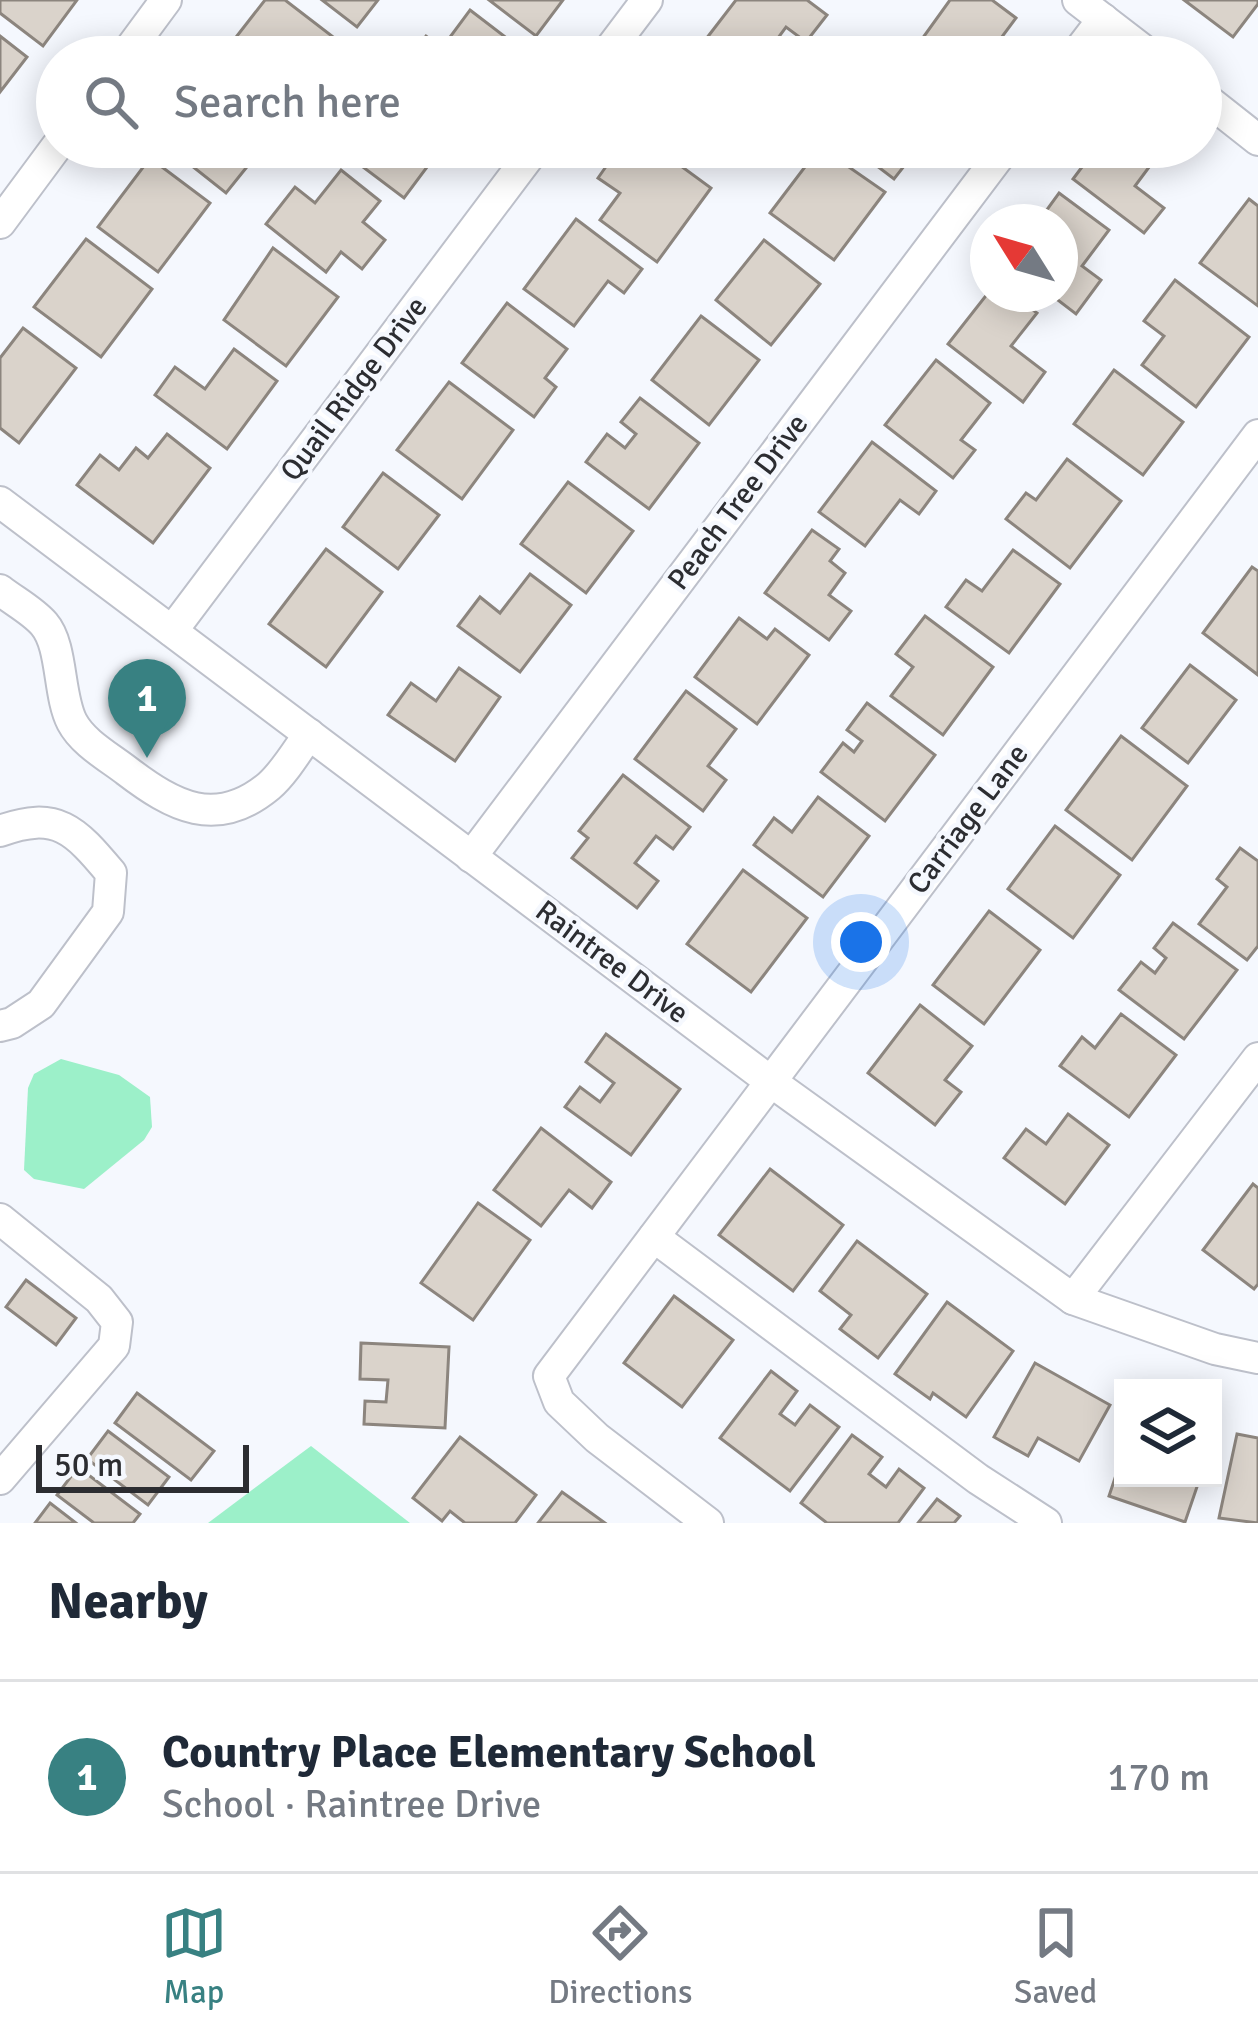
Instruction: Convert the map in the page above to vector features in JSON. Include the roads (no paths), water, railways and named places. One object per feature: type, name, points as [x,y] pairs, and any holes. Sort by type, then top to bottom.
[{"type":"street","points":[[139,36],[166,0]]},
{"type":"street","points":[[620,36],[647,0]]},
{"type":"street","points":[[1090,9],[1124,36]]},
{"type":"street","points":[[1222,112],[1258,140]]},
{"type":"street","points":[[0,223],[41,168]]},
{"type":"street","name":"Quail Ridge Drive","points":[[172,631],[520,168]]},
{"type":"street","name":"Peach Tree Drive","points":[[470,857],[990,168]]},
{"type":"street","name":"Carriage Lane","points":[[708,1523],[597,1438],[559,1402],[550,1376],[1258,435]]},
{"type":"street","name":"Raintree Drive","points":[[0,502],[770,1081],[1073,1298],[1215,1349],[1258,1358]]},
{"type":"street","points":[[0,590],[44,624],[53,641],[72,722],[86,740],[168,802],[196,809],[225,808],[270,785],[309,734]]},
{"type":"street","points":[[0,831],[29,820],[60,825],[112,873],[108,912],[41,1004],[12,1023],[0,1025]]},
{"type":"street","points":[[1073,1298],[1258,1058]]},
{"type":"street","points":[[0,1219],[99,1299],[117,1322],[114,1346],[0,1479]]},
{"type":"street","points":[[654,1237],[978,1479],[1046,1523]]},
{"type":"place","name":"Country Place Elementary School","points":[[147,758]]}]
